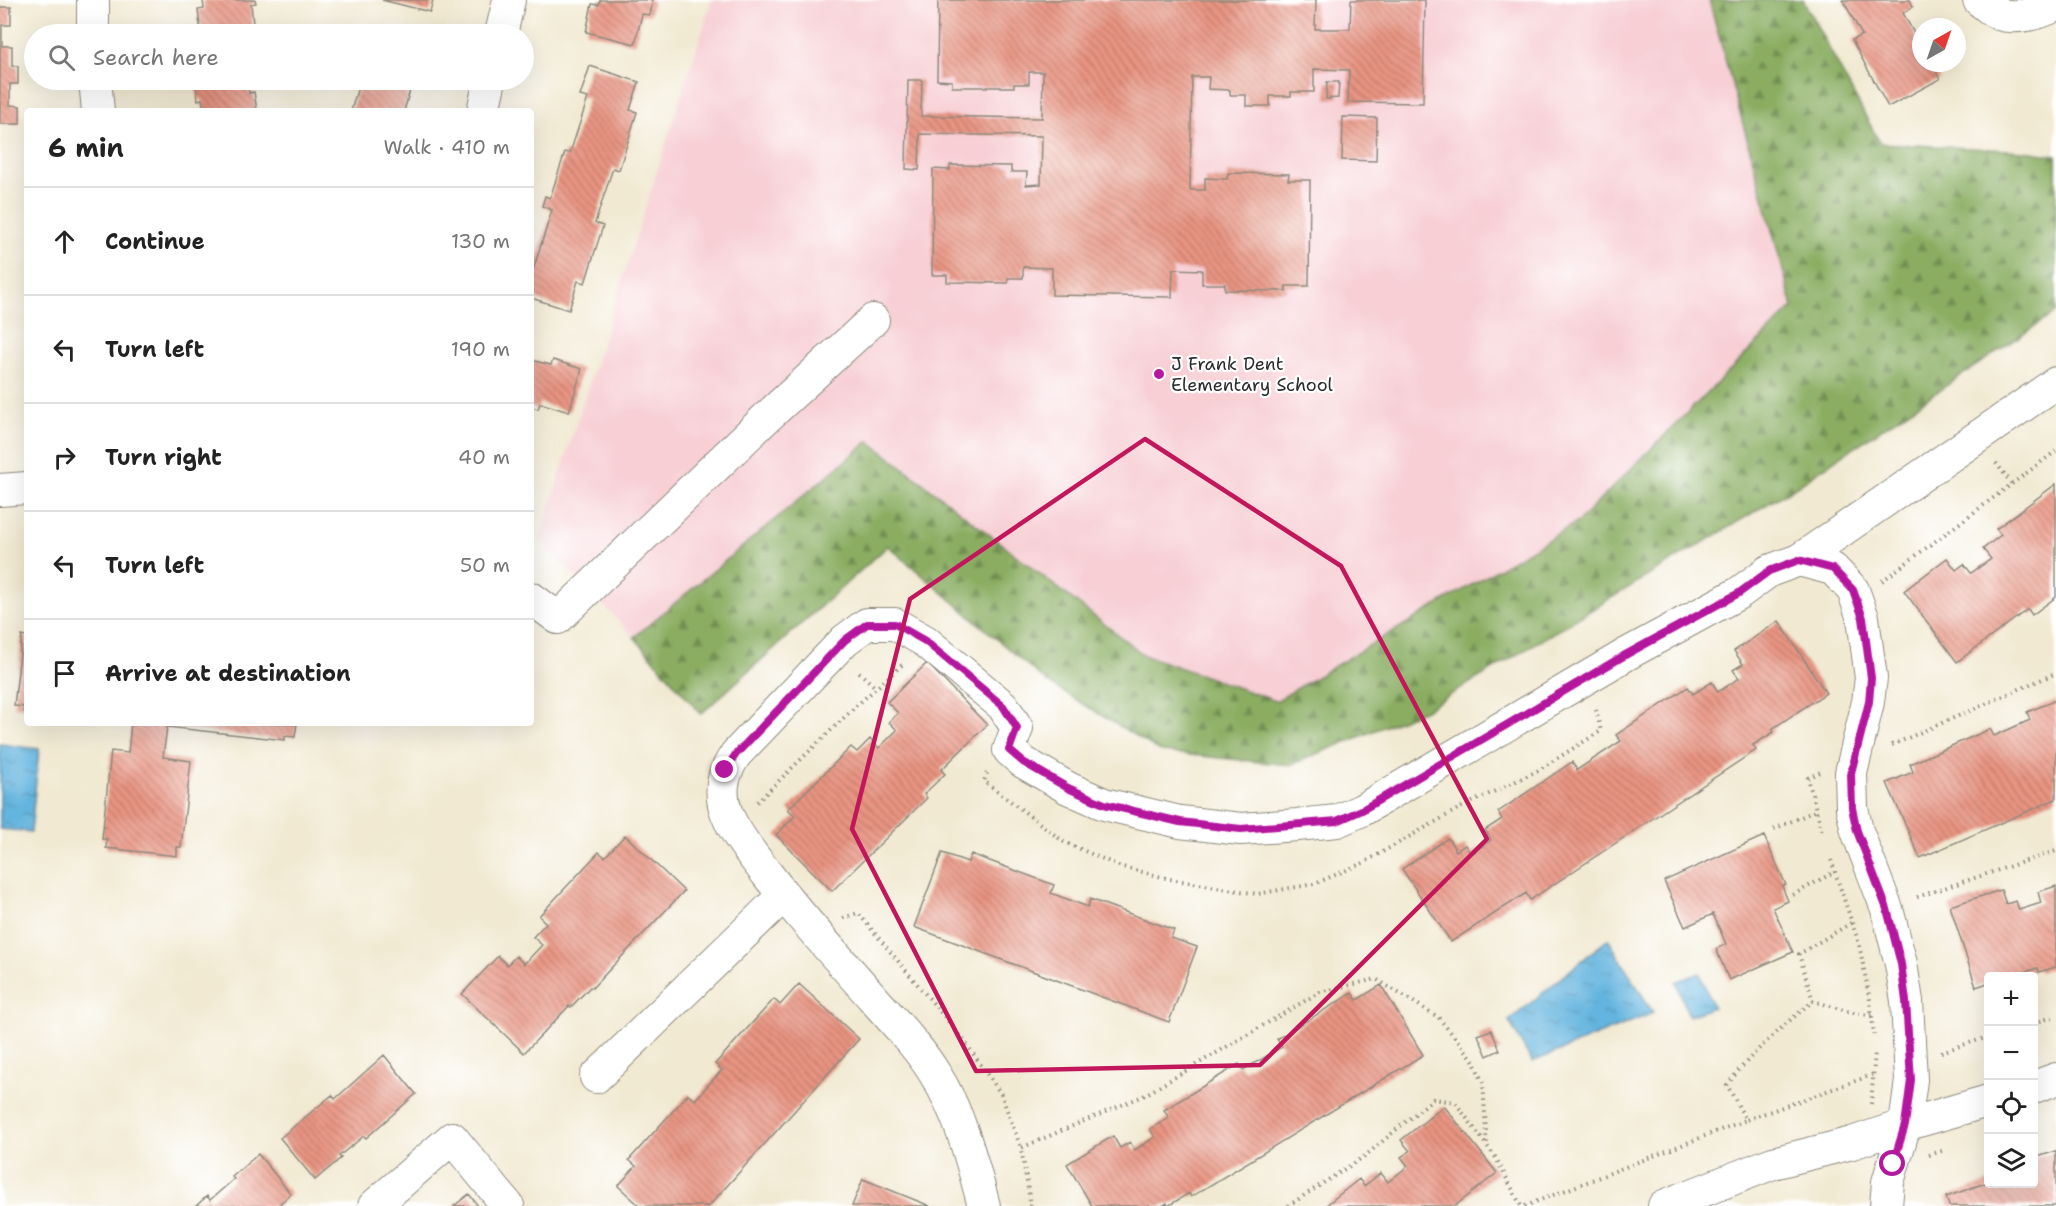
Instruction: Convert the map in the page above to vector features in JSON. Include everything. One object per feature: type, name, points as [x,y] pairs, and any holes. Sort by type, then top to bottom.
[{"type":"street","points":[[93,0],[93,24]]},
{"type":"street","points":[[503,24],[509,0]]},
{"type":"street","points":[[1979,0],[1999,14],[2025,16],[2056,5]]},
{"type":"street","points":[[96,90],[98,108]]},
{"type":"street","points":[[484,108],[488,90]]},
{"type":"street","points":[[534,600],[558,618],[765,419],[873,320]]},
{"type":"street","points":[[984,1206],[965,1140],[936,1074],[912,1042],[784,895],[752,854],[727,814],[722,790],[725,770],[736,754],[845,640],[867,624],[895,624],[925,641],[1003,706],[1017,728],[1009,750],[1023,762],[1068,788],[1104,804],[1180,822],[1241,829],[1337,821],[1362,810],[1627,654],[1728,599],[1769,571],[1799,560],[2056,383]]},
{"type":"street","points":[[0,490],[24,488]]},
{"type":"street","points":[[1799,560],[1833,569],[1853,590],[1863,618],[1871,678],[1869,702],[1851,773],[1852,808],[1857,831],[1887,909],[1901,964],[1906,1001],[1911,1080],[1905,1125],[1888,1182],[1886,1206]]},
{"type":"street","points":[[596,1077],[784,895]]},
{"type":"street","points":[[2038,1086],[2056,1079]]},
{"type":"street","points":[[1664,1206],[1773,1163],[1852,1143],[1984,1102]]},
{"type":"street","points":[[374,1206],[452,1138],[508,1206]]},
{"type":"path","points":[[1876,585],[2056,451]]},
{"type":"path","points":[[1883,748],[2056,673]]},
{"type":"path","points":[[1774,829],[1815,811]]},
{"type":"path","points":[[1912,898],[2056,851]]},
{"type":"path","points":[[1793,895],[1834,872]]},
{"type":"path","points":[[1813,1002],[1799,954],[1851,923]]},
{"type":"path","points":[[1031,1206],[1021,1148],[1143,1096],[1320,992],[1376,979],[1438,1017],[1472,1058],[1483,1083],[1487,1146]]},
{"type":"path","points":[[1813,1002],[1857,1014],[1872,1015]]},
{"type":"path","points":[[1746,1120],[1727,1085],[1742,1065],[1771,1037],[1813,1002]]},
{"type":"path","points":[[2038,1022],[2056,1016]]},
{"type":"path","points":[[1936,1043],[1937,1053],[1984,1039]]},
{"type":"path","points":[[1288,1206],[1365,1156],[1433,1100],[1455,1102],[1487,1146],[1523,1206],[1746,1120],[1872,1075]]},
{"type":"highlighted area","points":[[1145,439],[1341,566],[1487,839],[1260,1065],[976,1071],[852,829],[910,599]]},
{"type":"shaded area","name":"J Frank Dent Elementary School","points":[[712,0],[1709,0],[1793,307],[1579,521],[1276,701],[1144,656],[869,441],[634,637],[539,540]]},
{"type":"green space","points":[[1709,0],[1803,0],[1880,143],[2025,151],[2056,156],[2056,312],[1789,491],[1425,710],[1290,765],[1162,752],[1048,683],[888,546],[701,714],[634,637],[869,441],[1144,655],[1276,701],[1579,521],[1793,307]]},
{"type":"water","points":[[0,744],[39,749],[31,832],[0,829]]},
{"type":"water","points":[[1608,939],[1653,1013],[1532,1062],[1509,1021]]},
{"type":"water","points":[[1700,973],[1713,1007],[1689,1016],[1676,982]]},
{"type":"building","points":[[203,0],[255,0],[256,3],[251,4],[253,24],[200,24],[198,10],[204,9]]},
{"type":"building","points":[[382,0],[433,0],[430,12]]},
{"type":"building","points":[[600,0],[653,0],[650,15],[642,14],[635,44],[586,32],[592,4],[599,5]]},
{"type":"building","points":[[938,0],[1316,0],[1315,29],[1350,29],[1351,0],[1425,0],[1423,103],[1348,102],[1349,70],[1314,69],[1314,92],[1291,92],[1291,96],[1270,96],[1270,106],[1246,106],[1246,95],[1230,95],[1230,90],[1208,89],[1209,77],[1192,77],[1190,190],[1205,190],[1205,178],[1227,179],[1228,173],[1289,174],[1288,180],[1310,180],[1309,286],[1286,286],[1286,291],[1225,290],[1225,284],[1202,284],[1202,270],[1173,269],[1172,297],[1052,295],[1052,268],[1023,267],[1023,278],[1008,278],[1008,283],[947,282],[947,275],[932,275],[933,169],[950,170],[950,165],[1011,166],[1011,172],[1027,172],[1026,185],[1041,184],[1042,136],[920,134],[919,170],[906,169],[908,80],[922,80],[921,116],[1042,118],[1043,72],[1029,72],[1029,84],[1014,84],[1014,87],[952,87],[952,81],[937,80]]},
{"type":"building","points":[[1843,0],[1910,0],[1913,7],[1903,13],[1912,30],[1912,72],[1936,72],[1940,79],[1888,107],[1852,40],[1862,35]]},
{"type":"building","points":[[0,7],[11,7],[11,25],[2,25],[2,46],[12,46],[12,66],[18,66],[18,84],[10,84],[10,105],[20,106],[20,124],[0,124]]},
{"type":"building","points":[[590,66],[639,82],[630,110],[637,112],[619,170],[613,168],[595,223],[603,226],[585,283],[578,281],[569,310],[534,299],[534,267],[552,210],[542,206],[545,196],[550,198],[565,152],[570,153],[588,98],[580,96]]},
{"type":"building","points":[[1327,82],[1339,82],[1338,98],[1326,99]]},
{"type":"building","points":[[196,90],[249,90],[249,93],[254,92],[257,108],[204,108],[202,99],[198,100]]},
{"type":"building","points":[[357,90],[410,90],[405,108],[352,108]]},
{"type":"building","points":[[1343,117],[1377,118],[1376,161],[1342,160]]},
{"type":"building","points":[[553,360],[582,369],[569,412],[540,403],[538,409],[534,408],[534,361],[551,365]]},
{"type":"building","points":[[2056,484],[2056,597],[2032,615],[2028,609],[1957,662],[1904,591],[1947,558],[1956,570],[1964,564],[1971,573],[1991,559],[1983,549],[2001,535],[1996,529]]},
{"type":"building","points":[[1779,621],[1826,693],[1772,729],[1774,732],[1753,745],[1756,750],[1530,900],[1526,893],[1451,942],[1402,869],[1448,838],[1456,851],[1465,845],[1471,854],[1491,840],[1485,830],[1502,819],[1498,812],[1572,762],[1577,770],[1621,741],[1616,735],[1688,687],[1693,694],[1712,682],[1718,692],[1739,678],[1733,670],[1743,664],[1734,651]]},
{"type":"building","points":[[22,636],[24,636],[24,707],[14,706]]},
{"type":"building","points":[[927,663],[987,725],[941,770],[945,774],[924,794],[927,798],[832,891],[776,835],[795,816],[788,809],[851,747],[857,752],[870,739],[879,748],[897,730],[889,722],[898,713],[887,702]]},
{"type":"building","points":[[2056,700],[2056,799],[1920,858],[1887,783],[1913,772],[1910,764],[1990,729],[1994,736],[2030,720],[2027,712]]},
{"type":"building","points":[[131,726],[297,726],[295,737],[285,736],[285,740],[167,727],[163,757],[191,761],[181,847],[177,847],[177,856],[106,848],[107,839],[102,839],[111,751],[128,753]]},
{"type":"building","points":[[625,835],[684,891],[592,988],[590,987],[571,1007],[569,1006],[524,1053],[462,994],[498,956],[507,965],[516,956],[524,964],[542,945],[533,937],[546,923],[539,916],[599,852],[605,857]]},
{"type":"building","points":[[1764,836],[1786,885],[1782,886],[1788,901],[1773,908],[1793,952],[1729,980],[1716,949],[1726,944],[1713,914],[1685,927],[1664,881]]},
{"type":"building","points":[[942,853],[968,862],[971,854],[1054,885],[1051,893],[1088,907],[1090,899],[1174,930],[1171,938],[1197,947],[1169,1022],[914,927]]},
{"type":"building","points":[[2056,886],[2056,967],[2039,972],[2038,968],[2024,972],[1984,972],[1984,984],[1976,987],[1950,906],[2001,890],[2006,904],[2016,901],[2019,910],[2041,903],[2038,892]]},
{"type":"building","points":[[799,984],[859,1039],[709,1206],[640,1206],[618,1186],[636,1166],[629,1160],[688,1094],[695,1100],[722,1070],[715,1064],[774,999],[780,1005]]},
{"type":"building","points":[[1381,985],[1423,1055],[1191,1197],[1189,1193],[1168,1206],[1167,1203],[1162,1206],[1092,1206],[1067,1164],[1113,1136],[1120,1148],[1130,1142],[1135,1150],[1155,1137],[1150,1129],[1169,1118],[1164,1110],[1239,1064],[1243,1070],[1282,1047],[1277,1039],[1352,993],[1357,1000]]},
{"type":"building","points":[[1491,1030],[1500,1050],[1487,1056],[1478,1035]]},
{"type":"building","points":[[384,1055],[416,1094],[366,1138],[364,1136],[339,1156],[341,1158],[315,1180],[280,1138],[332,1095],[335,1099]]},
{"type":"building","points":[[1444,1106],[1497,1173],[1455,1206],[1325,1206],[1359,1179],[1364,1186],[1381,1173],[1388,1182],[1408,1166],[1401,1157],[1410,1151],[1401,1140]]},
{"type":"building","points":[[2056,1151],[2056,1206],[1949,1206],[1946,1197],[1984,1183],[1984,1188],[2038,1188],[2038,1157]]},
{"type":"building","points":[[258,1154],[291,1194],[277,1206],[196,1206],[207,1196],[210,1200]]},
{"type":"building","points":[[863,1179],[930,1206],[852,1206]]},
{"type":"building","points":[[469,1194],[478,1206],[454,1206]]},
{"type":"place","name":"J Frank Dent Elementary School","points":[[1159,374]]},
{"type":"route","points":[[725,770],[736,754],[845,640],[867,624],[895,624],[925,641],[1003,706],[1017,728],[1009,750],[1023,762],[1068,788],[1104,804],[1180,822],[1241,829],[1337,821],[1362,810],[1627,654],[1688,623],[1739,593],[1769,571],[1799,560],[1833,569],[1853,590],[1863,618],[1871,678],[1869,702],[1851,773],[1852,808],[1857,831],[1887,909],[1901,964],[1906,1001],[1911,1080],[1905,1125],[1893,1164]]}]
